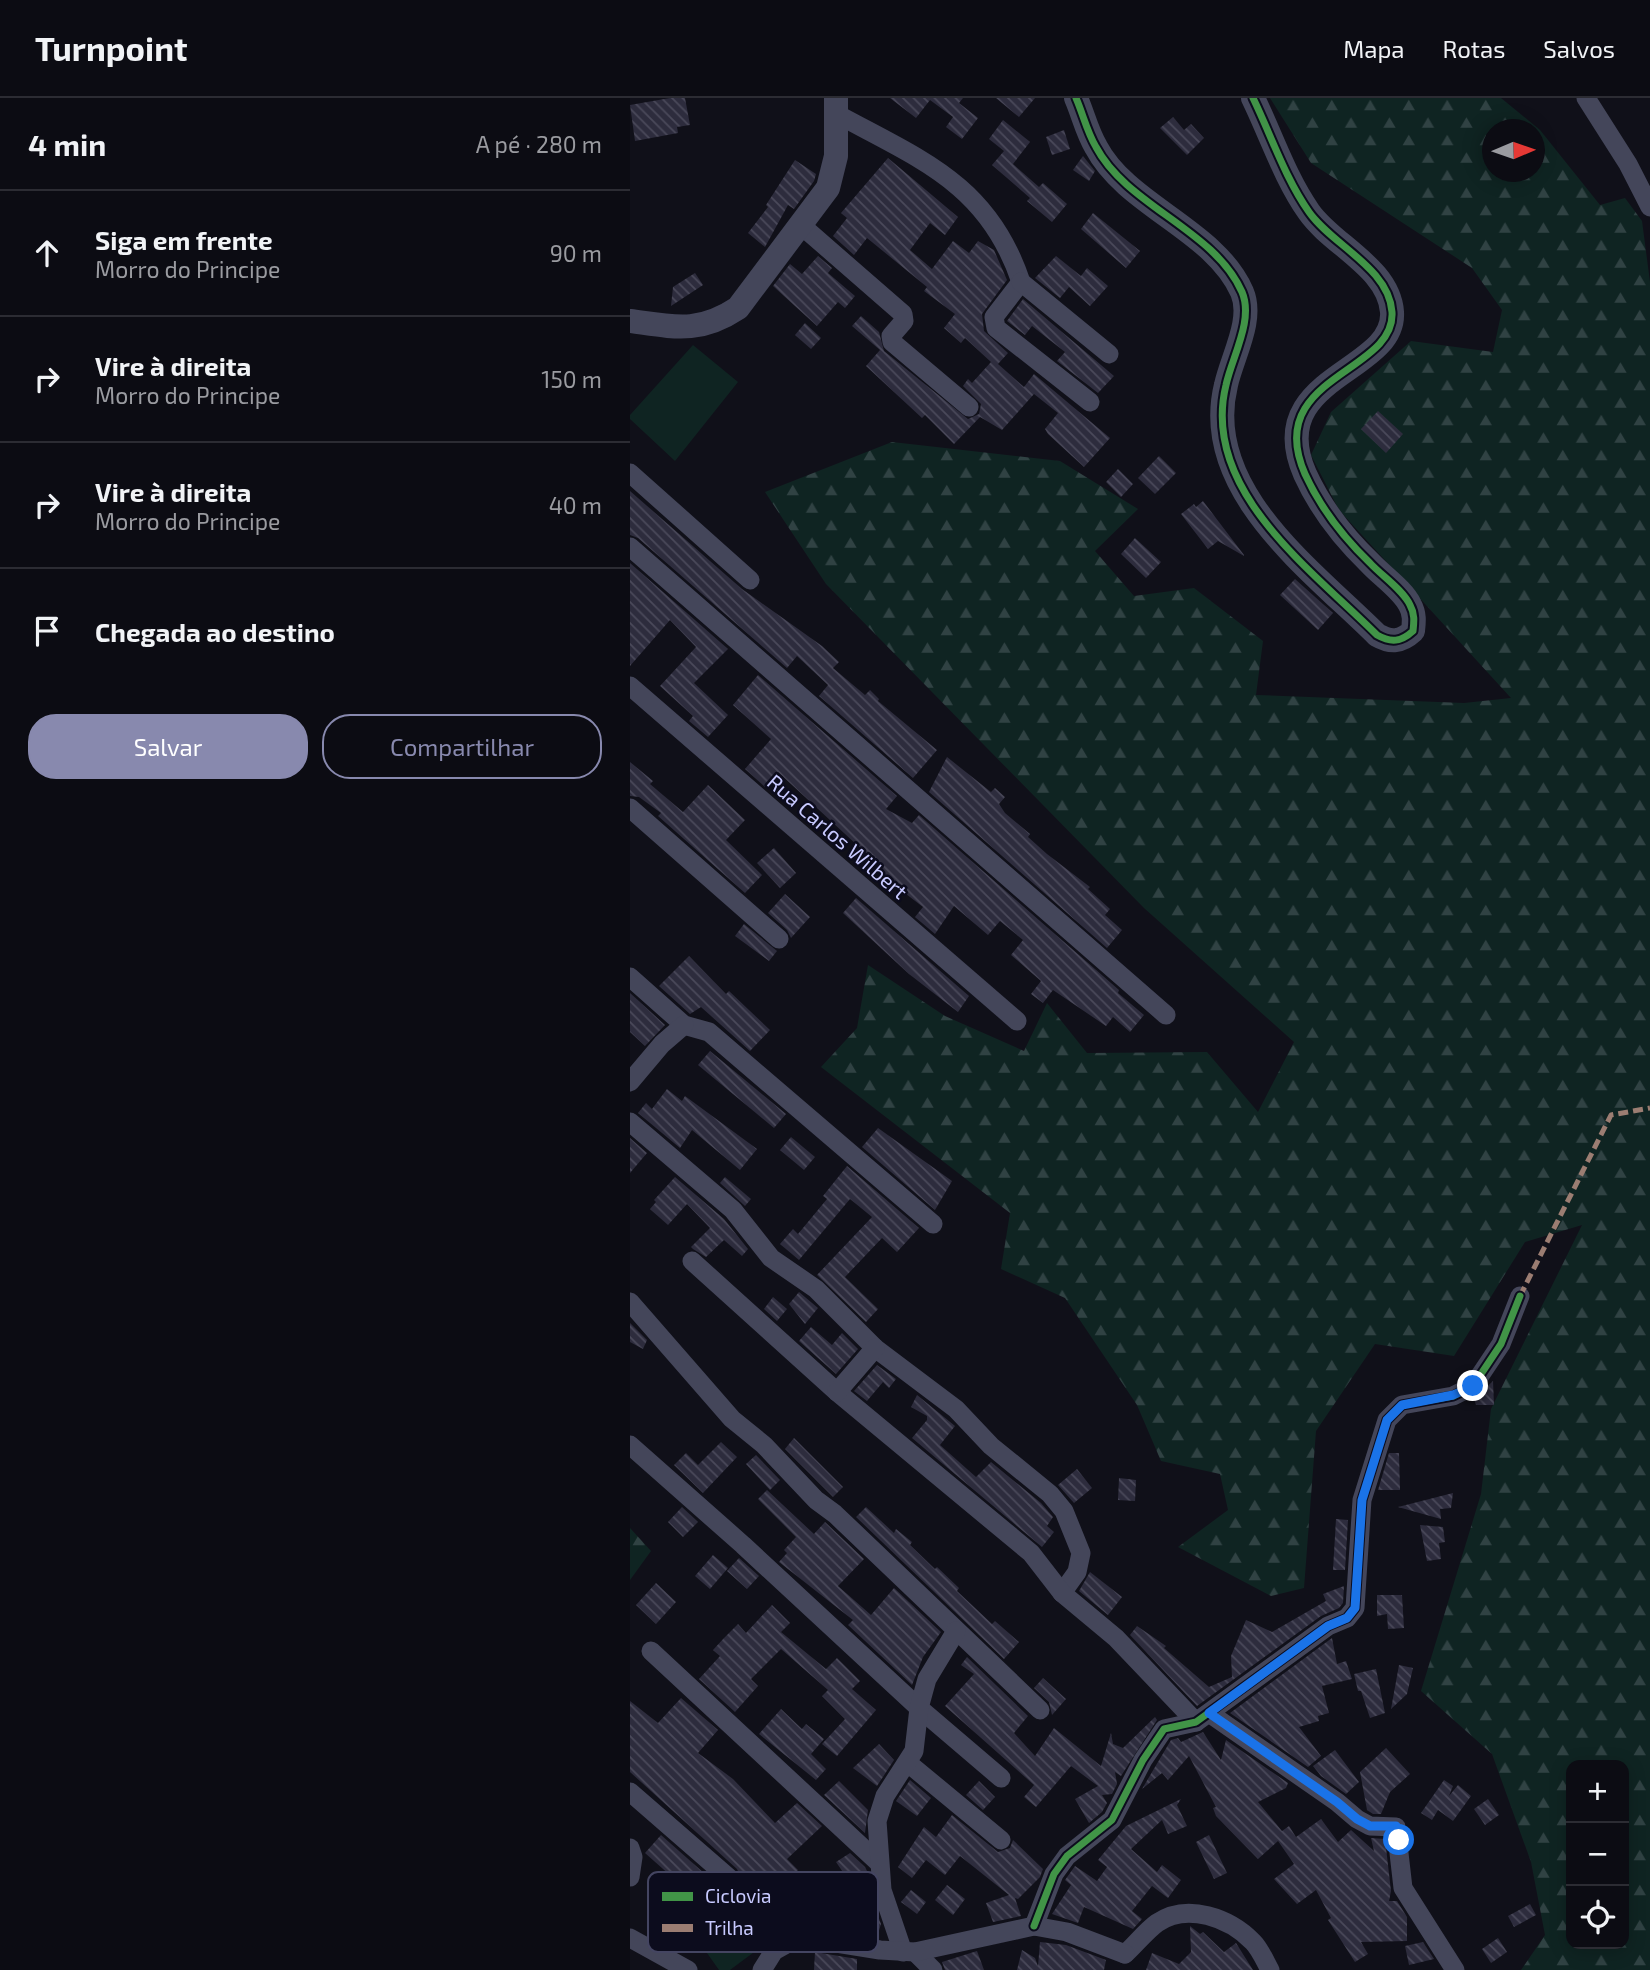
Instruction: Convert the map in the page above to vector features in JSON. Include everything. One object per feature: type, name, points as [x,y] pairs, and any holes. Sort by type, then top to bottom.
[{"type":"street","points":[[1076,98],[1096,148],[1113,169],[1209,251],[1228,271],[1243,294],[1242,333],[1225,387],[1223,424],[1228,457],[1241,491],[1265,523],[1377,635],[1392,641],[1404,639],[1413,631],[1414,617],[1410,603],[1358,552],[1324,508],[1304,472],[1297,441],[1299,418],[1308,401],[1377,345],[1390,326],[1392,312],[1387,293],[1310,214],[1253,98]]},
{"type":"street","points":[[1586,98],[1628,164],[1650,207]]},
{"type":"street","points":[[630,321],[683,328],[701,326],[721,319],[738,308],[828,188],[833,173],[836,105]]},
{"type":"street","points":[[836,105],[961,185],[1005,244],[1021,282],[1109,354]]},
{"type":"street","points":[[802,226],[903,314],[904,321],[891,336],[892,342],[969,407]]},
{"type":"street","points":[[1021,282],[994,317],[996,328],[1090,402]]},
{"type":"street","points":[[630,473],[750,580]]},
{"type":"street","points":[[630,547],[1166,1015]]},
{"type":"street","name":"Rua Carlos Wilbert","points":[[630,686],[1017,1021]]},
{"type":"street","points":[[630,808],[779,939]]},
{"type":"street","points":[[630,977],[684,1025],[709,1032],[933,1224]]},
{"type":"street","points":[[630,1082],[662,1044],[684,1025]]},
{"type":"street","points":[[630,1122],[706,1184],[733,1210],[771,1258],[825,1296],[875,1348],[956,1409],[991,1446],[1031,1476],[1064,1511],[1081,1553],[1077,1572],[1062,1593]]},
{"type":"street","points":[[692,1261],[837,1392],[1031,1553],[1062,1593],[1116,1637],[1203,1717],[1337,1802],[1357,1819],[1370,1826],[1396,1826],[1403,1888],[1455,1970]]},
{"type":"street","points":[[1034,1926],[1054,1874],[1067,1856],[1112,1820],[1143,1760],[1164,1729],[1203,1717],[1328,1626],[1347,1618],[1355,1608],[1362,1500],[1387,1420],[1402,1405],[1453,1395],[1473,1386],[1501,1344],[1520,1296]]},
{"type":"street","points":[[630,1302],[732,1419],[764,1445],[816,1500],[835,1514],[1040,1710]]},
{"type":"street","points":[[837,1392],[875,1348]]},
{"type":"street","points":[[630,1445],[919,1708],[1001,1778]]},
{"type":"street","points":[[933,1970],[909,1952],[882,1890],[877,1821],[881,1808],[914,1751],[919,1708],[927,1679],[956,1631]]},
{"type":"street","points":[[650,1651],[878,1863]]},
{"type":"street","points":[[908,1763],[1001,1840]]},
{"type":"street","points":[[630,1791],[722,1872]]},
{"type":"street","points":[[630,1848],[630,1877]]},
{"type":"street","points":[[852,1952],[880,1960],[1034,1926],[1067,1932],[1126,1962],[1159,1922],[1182,1914],[1200,1913],[1222,1920],[1253,1942],[1270,1970]]},
{"type":"street","points":[[630,1938],[648,1948]]},
{"type":"street","points":[[655,1952],[688,1970]]},
{"type":"street","points":[[762,1970],[773,1952]]},
{"type":"green space","points":[[1270,98],[1501,98],[1527,119],[1482,119],[1482,182],[1545,182],[1545,136],[1600,205],[1625,198],[1642,221],[1650,282],[1650,1970],[1521,1970],[1545,1935],[1531,1862],[1492,1754],[1421,1691],[1481,1494],[1491,1409],[1582,1225],[1525,1242],[1454,1356],[1375,1344],[1316,1431],[1304,1588],[1271,1596],[1178,1547],[1228,1510],[1220,1474],[1161,1461],[1137,1405],[1065,1298],[1001,1269],[1010,1213],[821,1067],[857,1028],[868,965],[945,1016],[1024,1051],[1047,1003],[1087,1053],[1207,1052],[1258,1112],[1294,1042],[1144,908],[826,584],[765,492],[892,442],[1060,461],[1138,509],[1095,551],[1134,596],[1194,588],[1263,641],[1256,695],[1464,703],[1511,698],[1339,510],[1311,455],[1331,412],[1411,341],[1493,352],[1502,310],[1472,268],[1311,163]]},
{"type":"green space","points":[[693,345],[738,382],[675,461],[630,419],[630,415]]},
{"type":"green space","points":[[630,1528],[651,1551],[630,1580]]},
{"type":"green space","points":[[706,1952],[754,1952],[730,1970],[719,1970]]},
{"type":"building","points":[[685,98],[690,125],[677,127],[678,133],[635,141],[630,105]]},
{"type":"building","points":[[890,98],[963,98],[959,103],[978,118],[962,139],[946,127],[953,117],[930,100],[916,118]]},
{"type":"building","points":[[996,98],[1035,98],[1019,117]]},
{"type":"building","points":[[1173,117],[1184,130],[1191,124],[1204,138],[1187,155],[1160,128]]},
{"type":"building","points":[[1003,120],[1030,142],[1013,164],[1039,187],[1043,183],[1067,204],[1052,222],[1027,201],[1030,198],[992,165],[1004,151],[989,139]]},
{"type":"building","points":[[1064,130],[1070,149],[1052,155],[1046,137]]},
{"type":"building","points":[[1083,156],[1095,171],[1089,181],[1073,170]]},
{"type":"building","points":[[888,158],[958,217],[945,235],[930,223],[910,250],[932,269],[953,241],[969,253],[978,241],[994,250],[1007,280],[982,314],[984,331],[1008,353],[998,364],[1024,387],[1034,374],[1110,438],[1084,467],[1048,434],[1045,429],[1058,413],[1034,394],[1002,430],[980,417],[954,444],[925,415],[922,418],[866,366],[880,350],[852,326],[861,316],[879,332],[884,351],[968,419],[979,414],[981,404],[963,386],[968,379],[972,383],[991,362],[965,338],[961,343],[944,328],[955,314],[924,291],[927,287],[867,238],[854,255],[833,236],[847,218],[841,213]]},
{"type":"building","points":[[795,160],[816,174],[814,181],[794,209],[788,205],[765,247],[748,233],[768,207],[766,205]]},
{"type":"building","points":[[1093,213],[1140,251],[1126,268],[1081,229]]},
{"type":"building","points":[[818,256],[832,268],[828,273],[855,296],[845,308],[838,302],[817,326],[773,286],[790,264],[802,274]]},
{"type":"building","points":[[1056,256],[1081,276],[1087,268],[1108,286],[1090,306],[1069,287],[1060,298],[1035,278]]},
{"type":"building","points":[[695,273],[703,285],[671,306],[673,287]]},
{"type":"building","points":[[1023,299],[1114,376],[1098,393],[1057,361],[1065,352],[1032,326],[1025,335],[1007,321]]},
{"type":"building","points":[[805,323],[821,338],[811,349],[795,335]]},
{"type":"building","points":[[1378,411],[1403,434],[1386,453],[1361,429]]},
{"type":"building","points":[[1159,456],[1176,473],[1155,494],[1138,478]]},
{"type":"building","points":[[1118,469],[1133,484],[1121,497],[1106,482]]},
{"type":"building","points":[[630,491],[742,589],[822,646],[839,662],[833,668],[865,695],[870,690],[878,701],[937,750],[913,778],[819,696],[828,685],[797,656],[787,668],[638,538],[630,535]]},
{"type":"building","points":[[1203,501],[1244,556],[1218,541],[1208,549],[1181,514]]},
{"type":"building","points":[[1135,538],[1161,562],[1146,578],[1121,554]]},
{"type":"building","points":[[630,563],[728,649],[694,683],[728,715],[708,737],[689,721],[693,716],[660,686],[696,647],[670,620],[630,666]]},
{"type":"building","points":[[1295,579],[1333,613],[1318,630],[1280,595]]},
{"type":"building","points":[[758,675],[897,796],[886,809],[912,823],[919,815],[1119,990],[1118,993],[1144,1015],[1130,1032],[1113,1017],[1106,1026],[1053,990],[1043,1003],[1031,994],[1041,981],[1011,955],[1023,940],[1000,921],[988,935],[954,906],[935,934],[915,917],[923,907],[867,864],[871,858],[778,772],[765,787],[745,769],[771,739],[733,705]]},
{"type":"building","points":[[947,757],[991,792],[995,788],[1005,797],[999,804],[1005,813],[1030,834],[1028,837],[1047,854],[1090,887],[1088,889],[1110,909],[1105,915],[1122,930],[1107,948],[929,792]]},
{"type":"building","points":[[630,762],[653,781],[650,784],[683,812],[708,785],[745,820],[726,840],[762,875],[745,893],[658,816],[661,813],[639,797],[630,796]]},
{"type":"building","points":[[774,848],[796,873],[780,888],[757,863]]},
{"type":"building","points":[[785,894],[810,917],[791,938],[787,930],[768,913]]},
{"type":"building","points":[[856,898],[969,996],[958,1012],[909,974],[843,913]]},
{"type":"building","points":[[744,924],[777,951],[769,961],[735,936]]},
{"type":"building","points":[[689,956],[726,994],[729,991],[770,1030],[750,1051],[701,1007],[690,1014],[659,986]]},
{"type":"building","points":[[630,993],[665,1025],[645,1046],[630,1032]]},
{"type":"building","points":[[710,1051],[786,1114],[774,1128],[698,1065]]},
{"type":"building","points":[[667,1089],[682,1101],[685,1096],[757,1149],[740,1170],[692,1130],[680,1148],[638,1113],[646,1103],[652,1109]]},
{"type":"building","points":[[878,1128],[952,1181],[935,1210],[862,1147]]},
{"type":"building","points":[[791,1137],[815,1157],[804,1170],[780,1150]]},
{"type":"building","points":[[630,1138],[647,1153],[630,1173]]},
{"type":"building","points":[[847,1166],[919,1228],[897,1252],[882,1238],[845,1277],[878,1309],[866,1322],[817,1275],[872,1217],[850,1199],[799,1260],[780,1244],[793,1229],[798,1234],[827,1199],[823,1196]]},
{"type":"building","points":[[675,1177],[724,1219],[748,1249],[742,1256],[724,1240],[706,1257],[693,1249],[691,1247],[710,1228],[687,1204],[668,1225],[650,1209],[656,1202],[654,1200]]},
{"type":"building","points":[[725,1177],[751,1199],[745,1206],[720,1183]]},
{"type":"building","points":[[799,1292],[818,1308],[805,1324],[789,1304]]},
{"type":"building","points":[[773,1297],[787,1309],[777,1321],[764,1309]]},
{"type":"building","points":[[630,1323],[647,1340],[643,1349],[630,1342]]},
{"type":"building","points":[[811,1327],[832,1345],[842,1333],[858,1349],[836,1374],[799,1341]]},
{"type":"building","points":[[877,1365],[896,1379],[889,1388],[883,1382],[867,1401],[854,1391]]},
{"type":"building","points":[[1493,1381],[1494,1405],[1476,1405],[1474,1399]]},
{"type":"building","points":[[917,1395],[955,1426],[940,1445],[976,1477],[991,1462],[1041,1503],[1053,1517],[1047,1526],[1054,1532],[1042,1547],[912,1438],[927,1420],[927,1416],[911,1407]]},
{"type":"building","points":[[794,1438],[843,1487],[833,1497],[785,1449]]},
{"type":"building","points":[[721,1442],[737,1457],[703,1493],[674,1465],[686,1453],[698,1465]]},
{"type":"building","points":[[1389,1453],[1399,1453],[1400,1490],[1378,1490]]},
{"type":"building","points":[[756,1455],[780,1480],[770,1490],[746,1464]]},
{"type":"building","points":[[1077,1469],[1092,1488],[1074,1503],[1058,1485]]},
{"type":"building","points":[[1119,1478],[1136,1480],[1135,1501],[1118,1500]]},
{"type":"building","points":[[767,1490],[814,1534],[825,1522],[864,1559],[838,1586],[871,1615],[894,1588],[941,1632],[923,1657],[912,1685],[848,1625],[853,1620],[779,1562],[787,1553],[784,1550],[796,1537],[758,1499]]},
{"type":"building","points":[[1453,1493],[1451,1508],[1440,1509],[1441,1519],[1398,1507]]},
{"type":"building","points":[[682,1507],[698,1522],[683,1537],[668,1522]]},
{"type":"building","points":[[866,1507],[894,1533],[896,1529],[912,1542],[910,1545],[959,1588],[957,1591],[992,1624],[995,1621],[1019,1642],[1004,1659],[856,1517]]},
{"type":"building","points":[[1336,1519],[1348,1520],[1345,1570],[1333,1570]]},
{"type":"building","points":[[1420,1525],[1443,1527],[1445,1542],[1439,1543],[1441,1559],[1427,1561]]},
{"type":"building","points":[[713,1555],[728,1568],[710,1589],[695,1576]]},
{"type":"building","points":[[739,1558],[759,1576],[747,1589],[727,1571]]},
{"type":"building","points":[[1090,1572],[1122,1597],[1108,1615],[1079,1591]]},
{"type":"building","points":[[656,1583],[676,1602],[656,1624],[636,1605]]},
{"type":"building","points":[[1344,1586],[1343,1603],[1339,1608],[1321,1616],[1197,1706],[1130,1635],[1137,1626],[1166,1646],[1164,1648],[1209,1687],[1232,1677],[1231,1656],[1246,1620],[1272,1632],[1326,1601],[1323,1594]]},
{"type":"building","points":[[1377,1595],[1402,1595],[1404,1628],[1388,1629],[1387,1614],[1377,1616]]},
{"type":"building","points":[[772,1605],[790,1623],[781,1632],[826,1669],[837,1658],[860,1681],[852,1689],[876,1710],[837,1756],[822,1744],[845,1719],[822,1696],[828,1690],[781,1649],[751,1679],[758,1686],[735,1712],[699,1679],[720,1656],[713,1650],[724,1638],[738,1624],[746,1633]]},
{"type":"building","points":[[1332,1638],[1337,1664],[1346,1661],[1352,1679],[1322,1686],[1329,1713],[1318,1716],[1319,1721],[1299,1727],[1321,1756],[1308,1767],[1230,1713]]},
{"type":"building","points":[[967,1657],[1028,1716],[1014,1733],[1035,1756],[1054,1728],[1101,1766],[1111,1733],[1113,1744],[1123,1748],[1155,1717],[1157,1720],[1121,1776],[1115,1772],[1117,1784],[1112,1794],[1102,1795],[1107,1803],[1102,1812],[1089,1823],[1075,1799],[1098,1786],[1071,1766],[1036,1807],[1024,1797],[1034,1785],[945,1706],[974,1674],[961,1665]]},
{"type":"building","points":[[1399,1665],[1413,1668],[1407,1694],[1391,1709]]},
{"type":"building","points":[[1376,1669],[1385,1713],[1370,1718],[1354,1674]]},
{"type":"building","points":[[1043,1678],[1066,1699],[1052,1715],[1049,1702],[1034,1688]]},
{"type":"building","points":[[681,1698],[718,1730],[698,1753],[733,1779],[775,1823],[797,1803],[822,1826],[787,1859],[798,1870],[796,1872],[738,1872],[630,1772],[630,1701],[658,1723]]},
{"type":"building","points":[[781,1709],[802,1729],[806,1724],[824,1739],[811,1754],[826,1769],[816,1780],[759,1734]]},
{"type":"building","points":[[1203,1732],[1221,1760],[1226,1740],[1288,1783],[1286,1788],[1258,1802],[1282,1831],[1289,1826],[1296,1837],[1321,1819],[1338,1842],[1351,1830],[1374,1851],[1371,1838],[1385,1839],[1391,1891],[1389,1901],[1397,1901],[1407,1917],[1407,1941],[1361,1942],[1368,1954],[1355,1962],[1328,1920],[1331,1918],[1316,1890],[1297,1904],[1274,1879],[1294,1864],[1278,1841],[1258,1859],[1216,1816],[1213,1808],[1216,1807],[1189,1756],[1168,1780],[1162,1773],[1142,1789],[1171,1740],[1178,1738],[1181,1742]]},
{"type":"building","points":[[879,1744],[894,1760],[877,1786],[853,1768]]},
{"type":"building","points":[[1386,1748],[1410,1774],[1390,1792],[1381,1814],[1373,1814],[1367,1810],[1360,1772]]},
{"type":"building","points":[[1335,1750],[1359,1782],[1346,1794],[1321,1776],[1313,1766]]},
{"type":"building","points":[[910,1780],[931,1798],[917,1816],[896,1801]]},
{"type":"building","points":[[1444,1780],[1453,1786],[1449,1796],[1458,1785],[1471,1796],[1453,1821],[1438,1810],[1432,1820],[1421,1813]]},
{"type":"building","points":[[839,1781],[868,1810],[865,1833],[824,1795]]},
{"type":"building","points":[[979,1781],[995,1797],[983,1810],[966,1795]]},
{"type":"building","points":[[1181,1799],[1177,1805],[1187,1826],[1168,1834],[1162,1820],[1131,1849],[1157,1872],[1162,1865],[1181,1880],[1168,1898],[1152,1886],[1132,1911],[1142,1919],[1133,1929],[1084,1907],[1078,1923],[1052,1914],[1071,1885],[1065,1880],[1075,1866],[1097,1881],[1107,1867],[1098,1860],[1126,1826]]},
{"type":"building","points":[[1488,1799],[1499,1815],[1485,1825],[1474,1809]]},
{"type":"building","points":[[952,1815],[998,1852],[1010,1848],[1013,1840],[1043,1869],[1040,1877],[1018,1899],[1015,1898],[1021,1916],[993,1922],[986,1903],[1009,1895],[960,1856],[945,1875],[926,1860],[912,1878],[898,1867],[924,1827],[936,1837]]},
{"type":"building","points":[[661,1835],[703,1872],[666,1872],[645,1853]]},
{"type":"building","points":[[1209,1835],[1227,1873],[1214,1879],[1196,1842]]},
{"type":"building","points":[[850,1853],[868,1872],[843,1872],[836,1862]]},
{"type":"building","points":[[947,1885],[965,1899],[953,1915],[935,1900]]},
{"type":"building","points":[[911,1890],[926,1902],[917,1914],[901,1902]]},
{"type":"building","points":[[1530,1904],[1536,1915],[1514,1927],[1508,1916]]},
{"type":"building","points":[[1190,1926],[1200,1934],[1203,1932],[1224,1952],[1236,1943],[1253,1970],[1146,1970],[1152,1953],[1179,1964],[1191,1952]]},
{"type":"building","points":[[1498,1938],[1507,1952],[1491,1963],[1482,1949]]},
{"type":"building","points":[[1040,1942],[1066,1945],[1106,1960],[1104,1970],[1017,1970],[1022,1950],[1035,1958],[1038,1966]]},
{"type":"building","points":[[1423,1942],[1434,1959],[1409,1965],[1405,1946]]},
{"type":"building","points":[[977,1951],[984,1970],[945,1970],[942,1962]]},
{"type":"building","points":[[815,1952],[857,1959],[857,1970],[814,1970]]},
{"type":"marked path","points":[[1520,1296],[1611,1115],[1650,1108]]},
{"type":"cycle path","points":[[1076,98],[1093,141],[1110,168],[1128,186],[1212,251],[1229,270],[1242,292],[1245,303],[1244,326],[1226,385],[1222,423],[1229,459],[1245,493],[1267,525],[1294,555],[1377,635],[1391,640],[1400,639],[1413,631],[1413,615],[1407,599],[1333,522],[1305,474],[1297,441],[1301,416],[1315,396],[1374,349],[1388,332],[1392,312],[1389,296],[1370,270],[1319,224],[1300,199],[1253,98]]},
{"type":"cycle path","points":[[1034,1926],[1054,1874],[1067,1856],[1112,1820],[1143,1760],[1164,1729],[1196,1722],[1328,1626],[1347,1618],[1355,1608],[1362,1500],[1387,1420],[1402,1405],[1453,1396],[1473,1386],[1501,1344],[1520,1296]]},
{"type":"route","points":[[1399,1840],[1396,1826],[1370,1826],[1357,1819],[1337,1802],[1303,1781],[1261,1748],[1209,1713],[1328,1626],[1347,1618],[1355,1608],[1357,1541],[1362,1500],[1387,1420],[1402,1405],[1453,1395],[1473,1386]]}]
